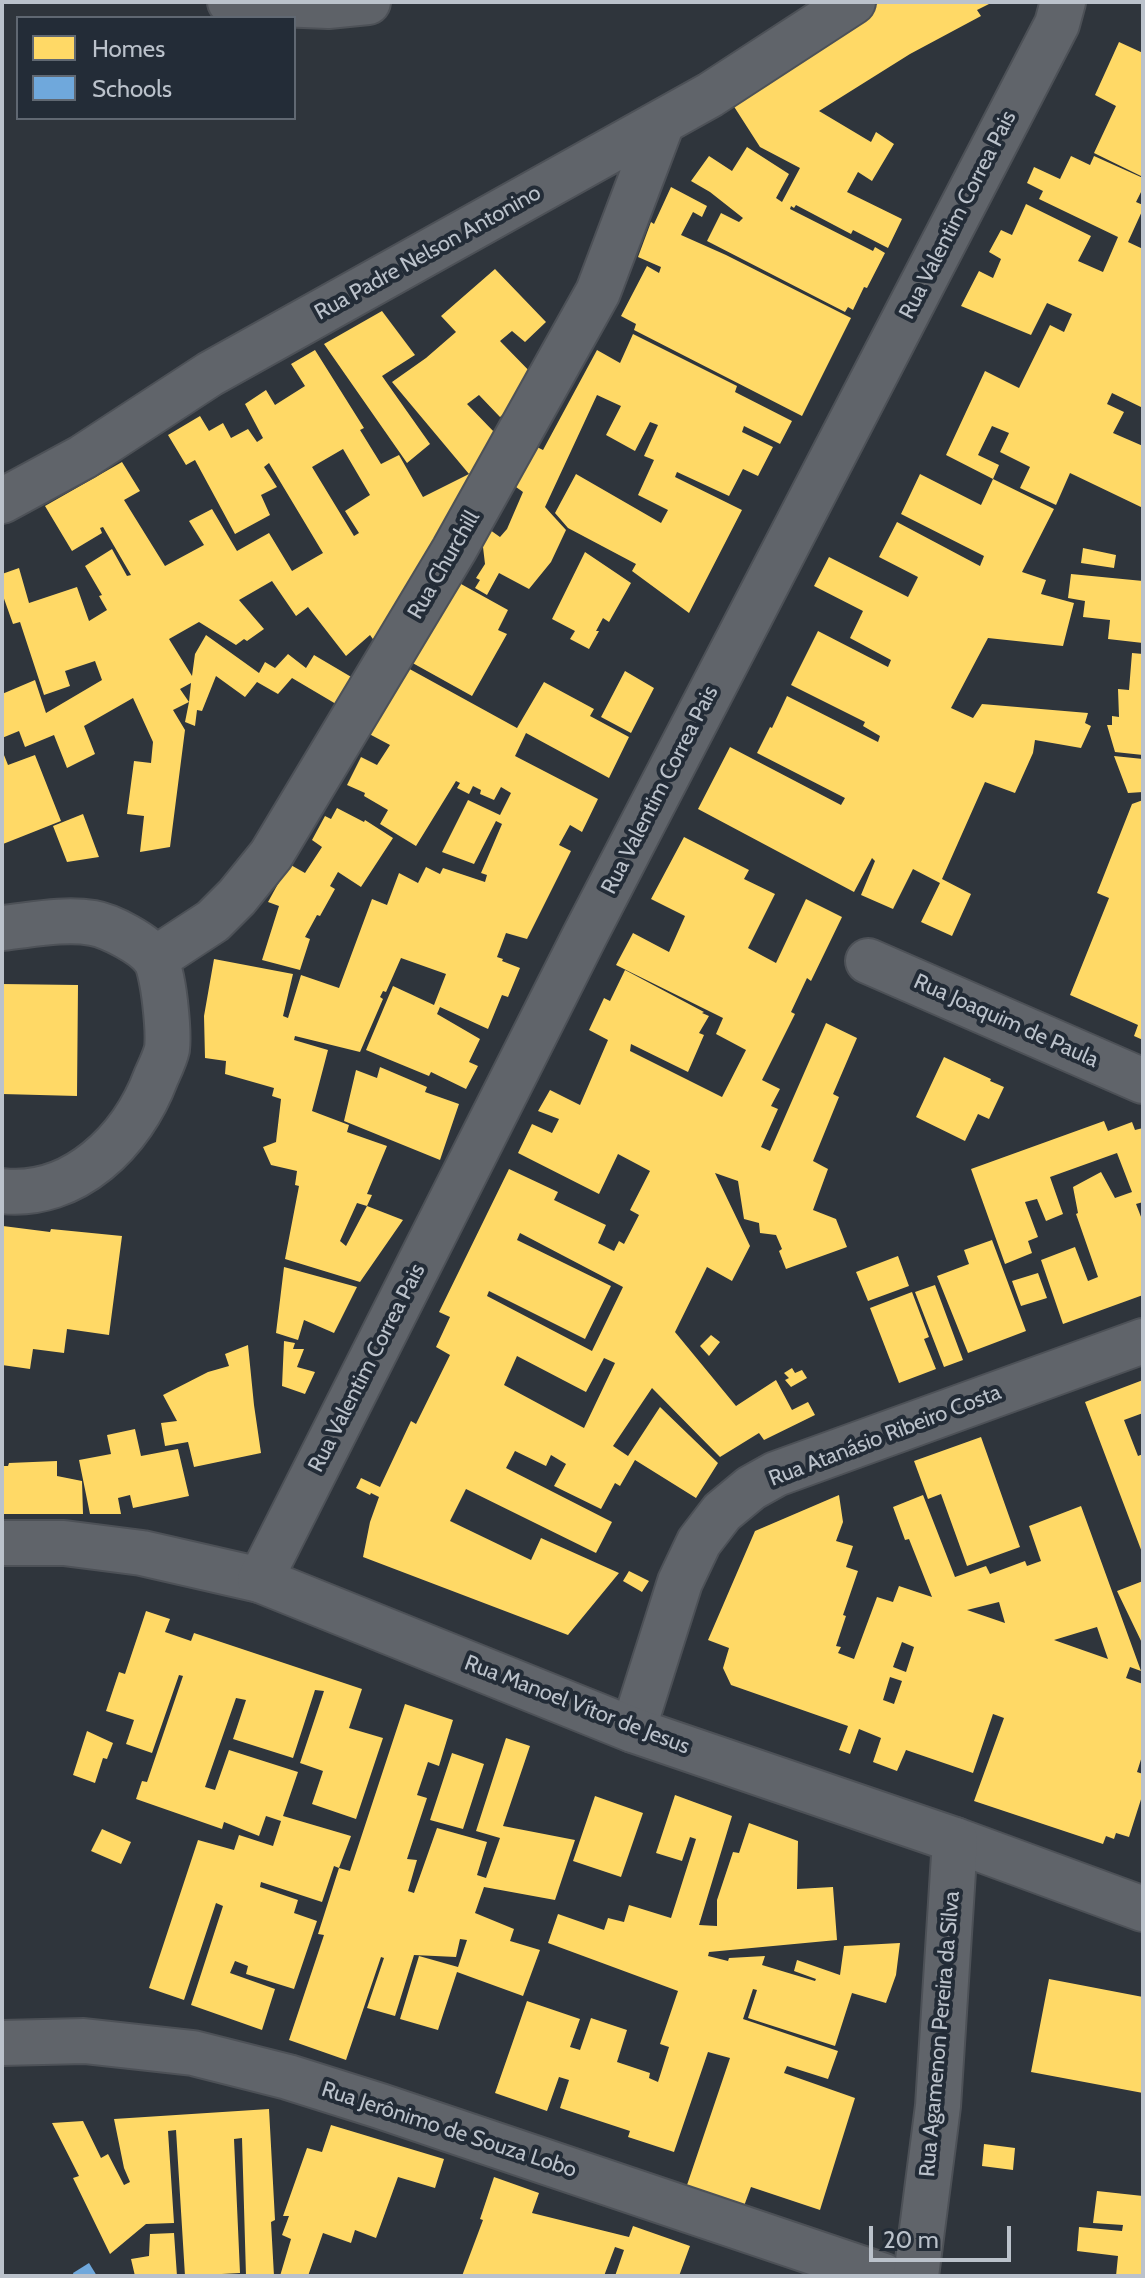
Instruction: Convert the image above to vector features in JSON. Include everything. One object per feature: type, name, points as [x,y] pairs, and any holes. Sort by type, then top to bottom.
[{"type":"main road","points":[[230,2],[328,6],[368,2]]},
{"type":"street","name":"Rua Padre Nelson Antonino","points":[[2,501],[83,457],[210,374],[710,95],[853,2]]},
{"type":"street","name":"Rua Valentim Correa Pais","points":[[260,1580],[585,935],[1057,24],[1063,2]]},
{"type":"street","name":"Rua Churchill","points":[[155,959],[213,921],[237,897],[279,841],[454,550],[598,292],[662,123]]},
{"type":"street","points":[[2,928],[96,923],[134,940],[155,959],[163,983],[167,1049],[138,1116],[93,1167],[59,1184],[21,1193],[2,1191]]},
{"type":"street","name":"Rua Joaquim de Paula","points":[[868,961],[1143,1081]]},
{"type":"street","name":"Rua Atanásio Ribeiro Costa","points":[[633,1730],[680,1582],[699,1542],[722,1512],[751,1488],[776,1474],[1143,1341]]},
{"type":"street","name":"Rua Manoel Vítor de Jesus","points":[[2,1543],[64,1543],[142,1553],[260,1580],[633,1730],[955,1840],[1143,1909]]},
{"type":"street","name":"Rua Agamenon Pereira da Silva","points":[[916,2276],[938,2106],[955,1840]]},
{"type":"street","name":"Rua Jerônimo de Souza Lobo","points":[[2,2043],[84,2041],[193,2053],[288,2077],[884,2276]]},
{"type":"building: Homes","points":[[881,2],[993,2],[977,10],[981,16],[910,54],[819,111],[871,142],[876,132],[894,144],[872,181],[858,172],[847,192],[902,219],[888,248],[853,230],[851,234],[796,205],[790,209],[873,251],[875,247],[885,253],[853,310],[848,307],[845,312],[707,241],[721,213],[739,222],[743,218],[691,181],[709,156],[732,171],[747,147],[789,174],[776,198],[782,202],[800,168],[760,147],[733,105],[844,22]]},
{"type":"building: Homes","points":[[1119,42],[1143,53],[1143,177],[1094,153],[1116,106],[1095,95]]},
{"type":"building: Homes","points":[[1071,156],[1090,165],[1094,156],[1143,178],[1143,188],[1136,202],[1143,205],[1143,209],[1128,242],[1143,249],[1143,408],[1112,393],[1107,404],[1124,412],[1113,433],[1143,446],[1143,508],[1070,473],[1056,505],[1020,488],[1030,467],[1000,452],[1009,433],[992,426],[978,455],[999,465],[993,479],[946,455],[985,371],[1019,388],[1050,325],[1064,332],[1072,314],[1047,303],[1031,335],[961,306],[979,271],[993,278],[1001,259],[989,252],[1001,230],[1012,235],[1026,204],[1091,236],[1078,261],[1103,272],[1118,237],[1039,199],[1043,191],[1027,183],[1034,167],[1060,179]]},
{"type":"building: Homes","points":[[671,187],[707,206],[702,217],[693,212],[681,235],[851,318],[802,416],[634,330],[636,324],[621,316],[647,266],[659,273],[661,267],[638,257],[651,222],[654,224]]},
{"type":"building: Homes","points":[[495,269],[546,322],[525,342],[512,331],[500,341],[540,382],[500,417],[479,395],[467,404],[495,433],[489,439],[495,444],[375,642],[370,635],[346,656],[308,607],[296,616],[272,581],[239,600],[264,629],[247,641],[244,639],[236,645],[199,622],[169,639],[192,676],[195,654],[206,635],[259,673],[265,662],[275,668],[288,654],[306,668],[314,655],[353,678],[336,704],[292,678],[278,694],[257,682],[245,697],[216,676],[202,711],[197,710],[195,726],[185,722],[189,702],[173,710],[185,730],[170,847],[140,852],[144,816],[127,814],[134,761],[151,763],[153,742],[133,698],[84,726],[95,754],[67,768],[54,735],[25,747],[19,731],[2,738],[2,694],[35,680],[46,713],[102,680],[95,661],[65,671],[70,686],[44,695],[20,622],[13,624],[2,593],[2,574],[19,568],[29,603],[77,587],[89,621],[107,610],[85,566],[112,549],[127,576],[131,575],[103,527],[100,528],[102,533],[72,551],[45,506],[122,462],[140,491],[124,500],[165,566],[204,545],[189,521],[212,509],[237,551],[269,533],[292,571],[323,553],[269,463],[264,467],[277,487],[261,495],[270,515],[235,534],[195,460],[186,465],[168,435],[200,416],[209,431],[223,423],[231,438],[248,429],[257,442],[263,438],[245,404],[266,390],[275,405],[305,386],[291,364],[315,350],[364,428],[360,430],[381,464],[399,455],[423,497],[469,474],[392,382],[456,332],[441,316]],"holes":[[[343,449],[370,495],[345,511],[359,533],[354,536],[312,467]],[[191,683],[189,702],[180,689]]]},
{"type":"building: Homes","points":[[382,311],[415,355],[382,376],[430,444],[407,463],[324,344]]},
{"type":"building: Homes","points":[[633,334],[737,386],[735,392],[792,421],[780,444],[744,426],[742,432],[773,447],[758,476],[743,469],[729,496],[677,472],[675,477],[742,510],[689,613],[632,571],[636,564],[568,528],[555,513],[576,474],[661,523],[668,510],[638,495],[654,460],[644,456],[658,425],[650,422],[635,451],[606,435],[621,406],[597,395],[545,507],[566,530],[551,562],[529,589],[499,573],[487,595],[475,588],[480,580],[476,578],[485,564],[481,530],[483,525],[500,537],[507,529],[523,492],[509,482],[531,444],[543,450],[597,350],[620,363]]},
{"type":"building: Homes","points":[[920,474],[981,505],[993,479],[1054,509],[1022,572],[1046,580],[1041,594],[1074,603],[1063,646],[988,638],[951,708],[973,718],[982,704],[1088,713],[1085,723],[1091,726],[1081,748],[1035,740],[1033,753],[1015,793],[985,782],[942,879],[971,894],[952,936],[921,922],[940,883],[913,869],[893,909],[861,895],[875,861],[872,858],[854,892],[698,809],[730,747],[841,805],[845,798],[757,753],[787,696],[878,742],[880,736],[863,726],[865,722],[791,685],[818,631],[888,667],[891,660],[850,638],[863,611],[814,586],[829,557],[908,597],[918,577],[879,557],[897,522],[980,566],[984,556],[901,514]]},
{"type":"building: Homes","points":[[1083,548],[1116,555],[1114,568],[1081,563]]},
{"type":"building: Homes","points":[[585,552],[631,583],[609,622],[603,618],[589,649],[570,639],[575,631],[552,619]]},
{"type":"building: Homes","points":[[1071,574],[1143,581],[1143,643],[1108,639],[1110,620],[1083,617],[1085,601],[1068,598]]},
{"type":"building: Homes","points":[[452,579],[508,610],[498,630],[507,634],[472,696],[409,661]]},
{"type":"building: Homes","points":[[1132,653],[1143,654],[1143,755],[1115,752],[1107,725],[1112,725],[1112,716],[1119,717],[1118,689],[1129,690]]},
{"type":"building: Homes","points":[[395,661],[517,728],[544,682],[594,709],[590,716],[629,737],[609,778],[526,733],[515,756],[598,799],[582,832],[570,825],[559,845],[571,851],[527,939],[506,933],[497,957],[520,968],[508,997],[502,995],[488,1029],[440,1007],[437,1014],[480,1039],[469,1062],[478,1066],[466,1089],[431,1072],[429,1076],[366,1050],[393,986],[434,1005],[446,974],[401,958],[386,992],[383,991],[380,997],[383,999],[360,1052],[295,1036],[294,1040],[328,1050],[312,1111],[349,1125],[347,1132],[387,1146],[367,1194],[372,1195],[367,1206],[403,1220],[360,1282],[285,1259],[299,1186],[295,1185],[297,1171],[271,1165],[263,1147],[276,1142],[281,1099],[272,1096],[274,1088],[225,1074],[226,1061],[205,1058],[204,1016],[214,959],[293,974],[283,1016],[288,1018],[301,975],[339,988],[372,899],[387,905],[399,873],[418,883],[426,867],[440,874],[443,868],[485,882],[487,875],[481,873],[502,824],[496,821],[474,864],[442,852],[468,800],[500,815],[511,793],[501,787],[494,800],[480,794],[481,790],[473,786],[469,794],[457,788],[460,783],[456,781],[416,846],[380,824],[388,810],[364,796],[365,793],[347,785],[361,757],[377,765],[390,745],[356,727]],"holes":[[[357,1203],[367,1206],[346,1246],[340,1241]]]},
{"type":"building: Homes","points":[[625,671],[654,688],[631,733],[601,717]]},
{"type":"building: Homes","points":[[2,750],[8,765],[35,755],[61,821],[3,844]]},
{"type":"building: Homes","points":[[1114,756],[1143,759],[1143,792],[1128,793]]},
{"type":"building: Homes","points":[[1143,800],[1143,1040],[1134,1036],[1138,1025],[1070,995],[1109,898],[1097,893],[1132,804]]},
{"type":"building: Homes","points":[[337,808],[365,820],[393,838],[361,887],[338,872],[330,886],[335,889],[305,937],[310,939],[300,970],[262,960],[279,906],[268,902],[289,864],[305,873],[322,847],[312,840],[325,816],[331,819]]},
{"type":"building: Homes","points":[[83,814],[99,857],[67,862],[53,826]]},
{"type":"building: Homes","points":[[684,837],[749,870],[744,879],[775,894],[748,948],[776,963],[806,899],[842,917],[811,981],[807,978],[791,1012],[795,1014],[762,1080],[780,1089],[771,1106],[778,1109],[761,1147],[770,1151],[826,1023],[857,1038],[833,1094],[839,1097],[813,1161],[828,1169],[813,1210],[836,1219],[847,1247],[786,1269],[776,1235],[760,1233],[759,1223],[744,1219],[738,1181],[715,1173],[750,1246],[732,1281],[707,1267],[675,1332],[736,1406],[776,1380],[792,1410],[808,1402],[815,1415],[764,1440],[759,1433],[720,1457],[652,1388],[613,1446],[628,1456],[660,1407],[718,1463],[696,1498],[635,1460],[620,1486],[615,1483],[601,1509],[554,1486],[566,1464],[551,1455],[546,1466],[515,1451],[506,1468],[612,1522],[596,1553],[466,1489],[450,1521],[531,1560],[541,1538],[619,1573],[568,1635],[363,1557],[379,1497],[356,1488],[361,1478],[380,1487],[411,1421],[416,1424],[450,1355],[436,1347],[450,1317],[439,1312],[509,1169],[558,1192],[554,1200],[606,1225],[598,1243],[614,1251],[619,1241],[624,1244],[639,1215],[630,1210],[650,1171],[618,1154],[599,1194],[518,1153],[532,1124],[552,1133],[559,1119],[538,1111],[550,1090],[580,1105],[608,1040],[589,1030],[604,998],[610,1001],[625,970],[709,1016],[699,1033],[704,1035],[688,1072],[631,1044],[630,1051],[722,1097],[746,1050],[716,1034],[723,1018],[616,965],[633,933],[669,952],[685,916],[651,899]],"holes":[[[520,1233],[623,1287],[592,1351],[487,1296],[489,1291],[585,1339],[611,1286],[517,1240]],[[517,1356],[586,1392],[604,1358],[615,1363],[584,1428],[504,1385]]]},
{"type":"building: Homes","points":[[2,984],[78,985],[77,1096],[2,1094]]},
{"type":"building: Homes","points":[[944,1057],[1004,1087],[989,1119],[978,1114],[965,1141],[916,1117]]},
{"type":"building: Homes","points":[[380,1067],[427,1087],[425,1092],[459,1104],[440,1160],[344,1121],[356,1070],[377,1078]]},
{"type":"building: Homes","points":[[1104,1121],[1108,1131],[1132,1122],[1135,1130],[1143,1128],[1143,1202],[1136,1204],[1143,1222],[1143,1295],[1063,1324],[1041,1260],[1075,1247],[1088,1281],[1098,1277],[1076,1214],[1073,1187],[1101,1172],[1115,1198],[1132,1192],[1117,1153],[1050,1177],[1063,1214],[1046,1221],[1037,1199],[1025,1202],[1038,1237],[1028,1241],[1032,1253],[1005,1264],[971,1169]]},
{"type":"building: Homes","points":[[3,1226],[122,1236],[109,1335],[67,1329],[64,1353],[33,1349],[30,1369],[2,1365]]},
{"type":"building: Homes","points":[[992,1240],[1026,1331],[968,1353],[937,1276],[969,1264],[964,1250]]},
{"type":"building: Homes","points":[[898,1256],[909,1286],[868,1301],[856,1272]]},
{"type":"building: Homes","points":[[284,1267],[357,1287],[334,1333],[304,1320],[298,1340],[276,1333]]},
{"type":"building: Homes","points":[[1038,1273],[1047,1298],[1021,1306],[1012,1281]]},
{"type":"building: Homes","points":[[935,1285],[963,1360],[944,1367],[915,1292]]},
{"type":"building: Homes","points":[[912,1292],[929,1337],[924,1339],[936,1369],[899,1383],[870,1308]]},
{"type":"building: Homes","points":[[711,1335],[720,1342],[709,1356],[700,1346]]},
{"type":"building: Homes","points":[[284,1341],[295,1343],[293,1349],[304,1349],[297,1367],[315,1372],[305,1394],[282,1386]]},
{"type":"building: Homes","points":[[248,1345],[261,1453],[194,1467],[188,1442],[165,1446],[161,1423],[177,1421],[163,1395],[208,1372],[229,1366],[225,1354]]},
{"type":"building: Homes","points":[[792,1368],[795,1373],[802,1370],[807,1378],[791,1387],[784,1373]]},
{"type":"building: Homes","points":[[1143,1380],[1143,1413],[1124,1420],[1138,1456],[1143,1454],[1143,1555],[1085,1402]]},
{"type":"building: Homes","points":[[135,1429],[141,1456],[178,1449],[189,1496],[133,1508],[130,1495],[118,1498],[121,1514],[90,1514],[79,1460],[111,1454],[107,1435]]},
{"type":"building: Homes","points":[[981,1437],[1020,1547],[967,1566],[941,1494],[928,1499],[914,1461]]},
{"type":"building: Homes","points":[[57,1461],[57,1476],[82,1481],[83,1514],[2,1514],[2,1466]]},
{"type":"building: Homes","points":[[839,1495],[843,1522],[836,1541],[853,1546],[846,1567],[858,1571],[836,1646],[841,1647],[838,1653],[854,1659],[877,1597],[893,1602],[899,1586],[932,1597],[893,1507],[923,1495],[955,1577],[986,1566],[990,1574],[1025,1561],[1027,1566],[1041,1561],[1029,1526],[1081,1506],[1141,1671],[1130,1667],[1126,1678],[1143,1684],[1143,1753],[1137,1772],[1143,1774],[1143,1793],[1129,1837],[1116,1833],[1114,1839],[1106,1836],[1103,1844],[974,1801],[1004,1718],[993,1714],[973,1773],[906,1750],[897,1771],[873,1762],[881,1738],[859,1729],[850,1754],[839,1750],[848,1726],[731,1685],[723,1668],[729,1648],[708,1640],[755,1531]],"holes":[[[999,1602],[1005,1623],[967,1610]],[[1097,1627],[1108,1659],[1054,1640]],[[902,1642],[914,1647],[906,1672],[893,1667]],[[890,1677],[902,1681],[894,1704],[883,1700]]]},
{"type":"building: Homes","points":[[629,1571],[649,1581],[642,1592],[623,1581]]},
{"type":"building: Homes","points":[[1143,1581],[1143,1645],[1117,1591]]},
{"type":"building: Homes","points":[[146,1611],[170,1619],[165,1632],[191,1641],[194,1633],[362,1689],[349,1728],[383,1738],[356,1819],[312,1804],[323,1771],[300,1763],[324,1691],[315,1690],[293,1758],[233,1739],[246,1700],[236,1698],[205,1787],[215,1790],[229,1750],[298,1772],[283,1816],[351,1836],[339,1868],[334,1866],[322,1902],[261,1882],[260,1887],[298,1900],[294,1913],[317,1921],[294,1989],[246,1974],[248,1966],[235,1961],[230,1973],[275,1989],[262,2030],[191,2005],[223,1906],[216,1903],[184,2000],[149,1988],[198,1840],[234,1850],[239,1835],[273,1846],[281,1821],[266,1816],[259,1836],[224,1822],[222,1829],[136,1799],[142,1781],[147,1782],[183,1676],[179,1675],[152,1753],[126,1744],[134,1720],[106,1711],[119,1672],[125,1674]]},
{"type":"building: Homes","points":[[405,1704],[453,1720],[439,1766],[428,1762],[417,1795],[427,1798],[407,1859],[417,1860],[408,1891],[414,1893],[437,1828],[487,1842],[477,1875],[486,1878],[500,1838],[476,1831],[506,1738],[530,1746],[503,1826],[575,1840],[555,1900],[484,1887],[475,1913],[514,1929],[510,1941],[540,1950],[523,1996],[457,1972],[438,2030],[400,2019],[419,1956],[458,1967],[467,1940],[460,1939],[456,1957],[414,1955],[395,2016],[367,2008],[384,1958],[381,1957],[346,2060],[289,2040],[324,1935],[318,1934],[339,1868],[350,1871]]},
{"type":"building: Homes","points":[[87,1731],[113,1743],[107,1759],[103,1758],[95,1783],[73,1775]]},
{"type":"building: Homes","points":[[452,1753],[484,1764],[463,1829],[430,1820]]},
{"type":"building: Homes","points":[[675,1795],[732,1816],[699,1925],[717,1926],[717,1900],[733,1852],[739,1853],[749,1823],[798,1841],[797,1889],[833,1887],[837,1940],[709,1952],[708,1956],[728,1961],[729,1958],[765,1956],[762,1965],[815,1981],[794,1971],[797,1960],[840,1975],[844,1946],[900,1943],[896,1975],[886,2003],[852,1993],[835,2046],[748,2018],[757,1990],[753,1989],[743,2019],[838,2051],[828,2079],[787,2066],[784,2073],[855,2098],[820,2210],[751,2187],[744,2206],[687,2185],[730,2058],[708,2052],[674,2152],[628,2137],[630,2131],[560,2108],[569,2080],[559,2077],[547,2111],[495,2093],[527,2001],[580,2019],[570,2047],[580,2050],[591,2018],[627,2030],[617,2062],[650,2073],[649,2078],[658,2082],[669,2047],[660,2044],[678,1991],[548,1943],[558,1914],[604,1930],[608,1918],[624,1922],[629,1905],[671,1918],[696,1839],[690,1837],[682,1861],[656,1853]]},
{"type":"building: Homes","points":[[595,1796],[643,1813],[621,1877],[573,1861]]},
{"type":"building: Homes","points":[[102,1829],[131,1842],[121,1864],[91,1851]]},
{"type":"building: Homes","points":[[1049,1979],[1143,1997],[1143,2093],[1031,2072]]},
{"type":"building: Homes","points":[[269,2109],[275,2220],[271,2222],[274,2276],[246,2276],[242,2138],[234,2139],[240,2273],[185,2276],[176,2130],[168,2131],[174,2223],[146,2224],[110,2254],[73,2178],[79,2176],[52,2123],[83,2121],[101,2158],[108,2154],[124,2185],[130,2182],[114,2119]]},
{"type":"building: Homes","points":[[331,2125],[444,2159],[435,2188],[398,2177],[376,2238],[355,2230],[351,2243],[323,2233],[308,2276],[280,2276],[291,2239],[282,2235],[289,2216],[283,2216],[307,2148],[322,2152]]},
{"type":"building: Homes","points":[[984,2144],[1015,2148],[1013,2170],[982,2166]]},
{"type":"building: Homes","points":[[494,2177],[539,2193],[532,2213],[629,2237],[633,2226],[690,2246],[679,2276],[615,2276],[624,2250],[615,2247],[604,2276],[462,2276],[483,2220],[480,2219]]},
{"type":"building: Homes","points":[[1097,2191],[1143,2196],[1143,2276],[1116,2276],[1118,2256],[1077,2251],[1079,2227],[1122,2231],[1123,2225],[1093,2223]]},
{"type":"building: Homes","points":[[174,2233],[177,2276],[135,2276],[131,2259],[149,2256],[150,2234]]},
{"type":"building: Schools","points":[[89,2263],[97,2276],[74,2276],[73,2273]]}]
